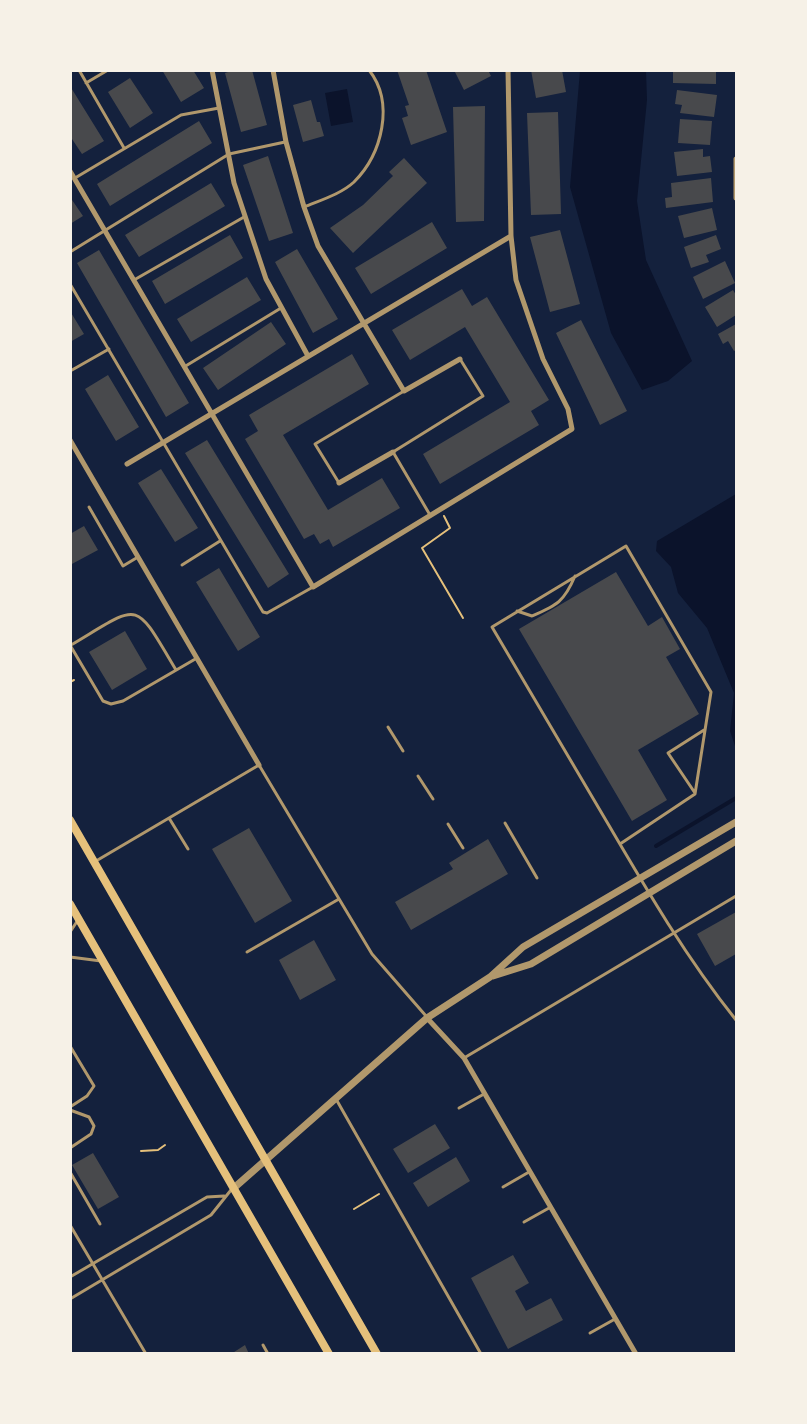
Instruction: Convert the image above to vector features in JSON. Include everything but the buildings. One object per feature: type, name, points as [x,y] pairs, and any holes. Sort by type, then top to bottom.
[{"type":"main road","points":[[70,820],[377,1353]]},
{"type":"main road","points":[[70,904],[329,1353]]},
{"type":"street","points":[[212,70],[229,154],[245,217],[266,279],[308,356]]},
{"type":"street","points":[[273,70],[286,142],[304,207],[318,246],[404,391],[460,359]]},
{"type":"street","points":[[70,171],[313,587],[572,429],[568,409],[543,359],[516,280],[511,236],[508,70]]},
{"type":"street","points":[[736,159],[736,198]]},
{"type":"street","points":[[128,464],[511,236]]},
{"type":"street","points":[[70,440],[259,765]]},
{"type":"street","points":[[339,483],[393,452]]},
{"type":"street","points":[[235,1187],[427,1018],[490,977],[523,947],[736,822]]},
{"type":"street","points":[[490,977],[531,964],[736,841]]},
{"type":"street","points":[[427,1018],[464,1058],[549,1208],[636,1353]]},
{"type":"lane","points":[[79,70],[124,148]]},
{"type":"lane","points":[[86,83],[108,70]]},
{"type":"lane","points":[[304,207],[334,195],[354,182],[375,154],[384,121],[381,96],[369,70]]},
{"type":"lane","points":[[75,178],[181,115],[219,108]]},
{"type":"lane","points":[[70,252],[229,154],[286,142]]},
{"type":"lane","points":[[134,280],[245,217]]},
{"type":"lane","points":[[70,284],[263,612],[267,613],[313,587]]},
{"type":"lane","points":[[184,368],[282,307]]},
{"type":"lane","points":[[72,370],[109,349]]},
{"type":"lane","points":[[430,515],[393,452],[483,396],[460,359]]},
{"type":"lane","points":[[339,483],[315,444],[404,391]]},
{"type":"lane","points":[[89,507],[123,566],[138,557]]},
{"type":"lane","points":[[182,565],[220,541]]},
{"type":"lane","points":[[620,844],[695,794],[711,692],[626,546],[576,574],[492,627],[672,933],[736,1020]]},
{"type":"lane","points":[[516,611],[532,616],[549,608],[567,596],[576,574]]},
{"type":"lane","points":[[176,670],[145,619],[134,613],[121,615],[70,645],[103,701],[111,704],[123,701],[197,658]]},
{"type":"lane","points":[[388,727],[403,751]]},
{"type":"lane","points":[[695,794],[668,753],[704,730]]},
{"type":"lane","points":[[95,862],[259,765],[372,954],[427,1018]]},
{"type":"lane","points":[[418,776],[433,799]]},
{"type":"lane","points":[[170,818],[188,849]]},
{"type":"lane","points":[[448,824],[463,848]]},
{"type":"lane","points":[[505,824],[537,878]]},
{"type":"lane","points":[[464,1058],[736,896]]},
{"type":"lane","points":[[247,952],[339,899]]},
{"type":"lane","points":[[70,932],[79,918]]},
{"type":"lane","points":[[70,957],[105,962]]},
{"type":"lane","points":[[70,1046],[94,1086],[87,1096],[70,1108],[89,1117],[94,1126],[91,1134],[70,1148]]},
{"type":"lane","points":[[459,1108],[484,1094]]},
{"type":"lane","points":[[336,1099],[481,1353]]},
{"type":"lane","points":[[70,1172],[100,1224]]},
{"type":"lane","points":[[503,1186],[529,1172]]},
{"type":"lane","points":[[70,1299],[211,1215],[224,1196],[235,1187]]},
{"type":"lane","points":[[70,1277],[207,1197],[224,1196]]},
{"type":"lane","points":[[524,1222],[549,1208]]},
{"type":"lane","points":[[70,1226],[146,1353]]},
{"type":"lane","points":[[590,1333],[615,1319]]},
{"type":"lane","points":[[263,1345],[268,1353]]},
{"type":"path","points":[[440,509],[450,528],[422,548],[463,618]]},
{"type":"path","points":[[141,1151],[158,1150],[165,1145]]},
{"type":"path","points":[[354,1209],[379,1194]]},
{"type":"water","points":[[580,71],[646,71],[647,100],[637,201],[646,260],[692,361],[668,381],[642,390],[611,333],[570,187]]},
{"type":"water","points":[[347,89],[353,122],[331,126],[325,93]]},
{"type":"water","points":[[736,494],[736,749],[730,731],[734,693],[707,628],[678,593],[671,567],[656,551],[657,541]]},
{"type":"waterway","points":[[656,846],[736,798]]}]
